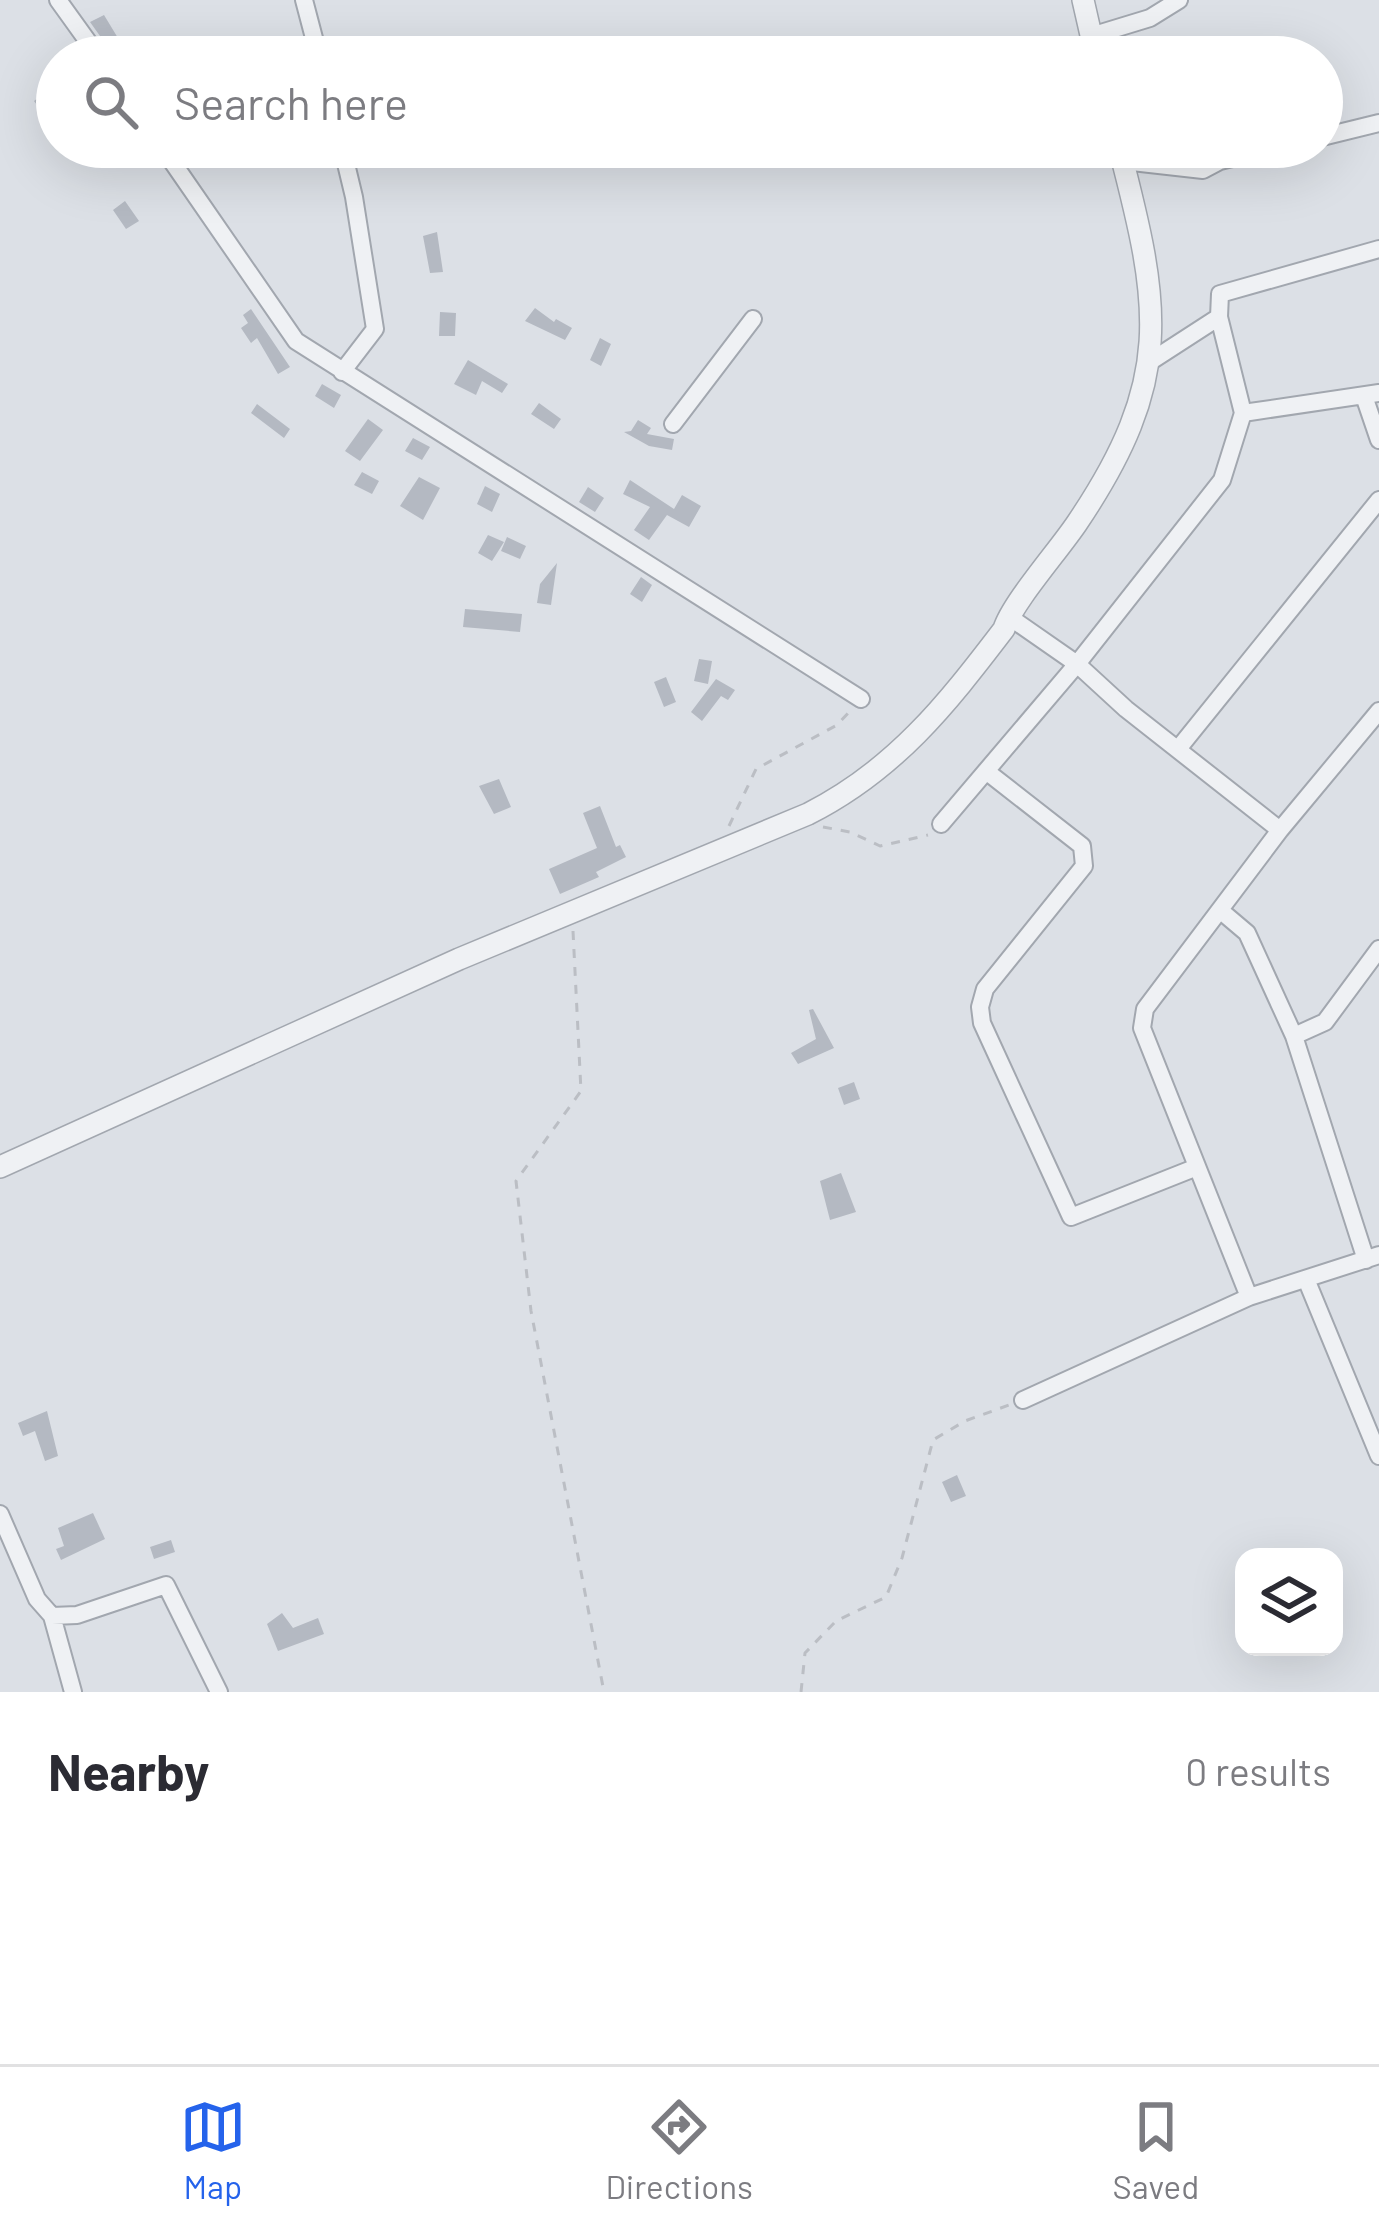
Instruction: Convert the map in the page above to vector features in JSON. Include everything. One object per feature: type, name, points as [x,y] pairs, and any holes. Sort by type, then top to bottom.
[{"type":"street","points":[[58,0],[84,36]]},
{"type":"street","points":[[304,0],[313,36]]},
{"type":"street","points":[[1083,0],[1092,36]]},
{"type":"street","points":[[1114,36],[1179,0]]},
{"type":"street","points":[[1343,132],[1379,123]]},
{"type":"street","points":[[177,168],[296,340],[861,699]]},
{"type":"street","points":[[342,372],[375,328],[347,168]]},
{"type":"street","points":[[0,1167],[572,911],[808,814],[852,792],[930,723],[1049,565],[1112,466],[1136,416],[1150,362],[1151,297],[1124,168]]},
{"type":"street","points":[[941,824],[1077,664],[1222,480],[1243,413],[1219,316],[1220,294],[1379,249]]},
{"type":"street","points":[[1150,362],[1219,316]]},
{"type":"street","points":[[673,424],[753,319]]},
{"type":"street","points":[[1243,413],[1371,394],[1379,440]]},
{"type":"street","points":[[1178,749],[1379,500]]},
{"type":"street","points":[[1008,616],[1077,664],[1280,830]]},
{"type":"street","points":[[1249,1297],[1142,1028],[1145,1009],[1280,830],[1379,711]]},
{"type":"street","points":[[986,771],[1082,846],[1084,866],[985,989],[980,1007],[982,1023],[1071,1217],[1197,1167]]},
{"type":"street","points":[[1023,1400],[1249,1297],[1372,1258],[1294,1036],[1247,933],[1221,911]]},
{"type":"street","points":[[1294,1036],[1325,1022],[1379,949]]},
{"type":"street","points":[[1306,1279],[1379,1456]]},
{"type":"street","points":[[0,1514],[38,1599],[52,1616],[73,1692]]},
{"type":"street","points":[[52,1616],[77,1615],[166,1585],[219,1692]]},
{"type":"path","points":[[721,851],[756,769],[837,725],[861,699]]},
{"type":"path","points":[[808,814],[827,830],[850,832],[880,846],[927,836],[941,824]]},
{"type":"path","points":[[572,911],[581,1091],[516,1181],[531,1311],[604,1692]]},
{"type":"path","points":[[801,1692],[805,1652],[836,1621],[886,1597],[902,1558],[933,1440],[965,1421],[1023,1400]]},
{"type":"building","points":[[104,15],[117,36],[100,36],[90,22]]},
{"type":"building","points":[[125,201],[139,221],[126,229],[113,210]]},
{"type":"building","points":[[437,232],[443,272],[430,273],[423,236]]},
{"type":"building","points":[[535,308],[572,328],[565,340],[525,321]]},
{"type":"building","points":[[251,309],[290,367],[278,374],[257,338],[251,343],[241,328],[248,323],[243,315]]},
{"type":"building","points":[[440,312],[456,313],[455,336],[439,336]]},
{"type":"building","points":[[600,338],[611,344],[601,366],[590,360]]},
{"type":"building","points":[[468,360],[508,384],[502,393],[482,381],[476,395],[454,384]]},
{"type":"building","points":[[322,384],[341,395],[334,408],[315,396]]},
{"type":"building","points":[[539,403],[561,419],[554,429],[531,414]]},
{"type":"building","points":[[257,404],[290,429],[284,438],[251,413]]},
{"type":"building","points":[[368,419],[383,430],[360,461],[345,451]]},
{"type":"building","points":[[638,420],[651,428],[647,434],[674,439],[672,450],[649,446],[624,432],[631,431]]},
{"type":"building","points":[[413,438],[430,447],[422,460],[405,451]]},
{"type":"building","points":[[362,472],[379,481],[372,494],[354,485]]},
{"type":"building","points":[[419,477],[440,488],[423,520],[400,506]]},
{"type":"building","points":[[630,480],[674,509],[682,495],[701,506],[689,527],[667,515],[649,540],[634,530],[650,507],[623,494]]},
{"type":"building","points":[[485,486],[500,494],[492,512],[477,504]]},
{"type":"building","points":[[588,487],[604,498],[595,512],[579,502]]},
{"type":"building","points":[[488,535],[504,542],[492,561],[478,553]]},
{"type":"building","points":[[507,537],[526,546],[520,559],[501,551]]},
{"type":"building","points":[[557,563],[551,605],[537,603],[540,584]]},
{"type":"building","points":[[641,577],[652,585],[642,602],[630,594]]},
{"type":"building","points":[[465,609],[522,614],[520,632],[463,627]]},
{"type":"building","points":[[699,659],[712,661],[708,684],[694,681]]},
{"type":"building","points":[[666,677],[676,702],[664,707],[654,682]]},
{"type":"building","points":[[716,679],[735,690],[728,700],[721,696],[702,721],[691,712]]},
{"type":"building","points":[[499,779],[511,807],[494,814],[479,786]]},
{"type":"building","points":[[600,806],[616,847],[620,845],[626,857],[596,872],[599,877],[560,894],[549,869],[597,848],[583,813]]},
{"type":"building","points":[[813,1009],[834,1048],[798,1064],[791,1053],[816,1039],[809,1010]]},
{"type":"building","points":[[854,1082],[860,1099],[844,1105],[838,1088]]},
{"type":"building","points":[[841,1173],[856,1212],[830,1220],[820,1181]]},
{"type":"building","points":[[47,1411],[58,1456],[45,1461],[35,1431],[23,1436],[18,1423]]},
{"type":"building","points":[[957,1475],[966,1496],[951,1502],[942,1482]]},
{"type":"building","points":[[93,1513],[105,1539],[61,1560],[56,1549],[64,1546],[58,1528]]},
{"type":"building","points":[[171,1540],[175,1552],[154,1559],[150,1547]]},
{"type":"building","points":[[282,1613],[293,1628],[318,1618],[324,1634],[278,1651],[267,1624]]}]
